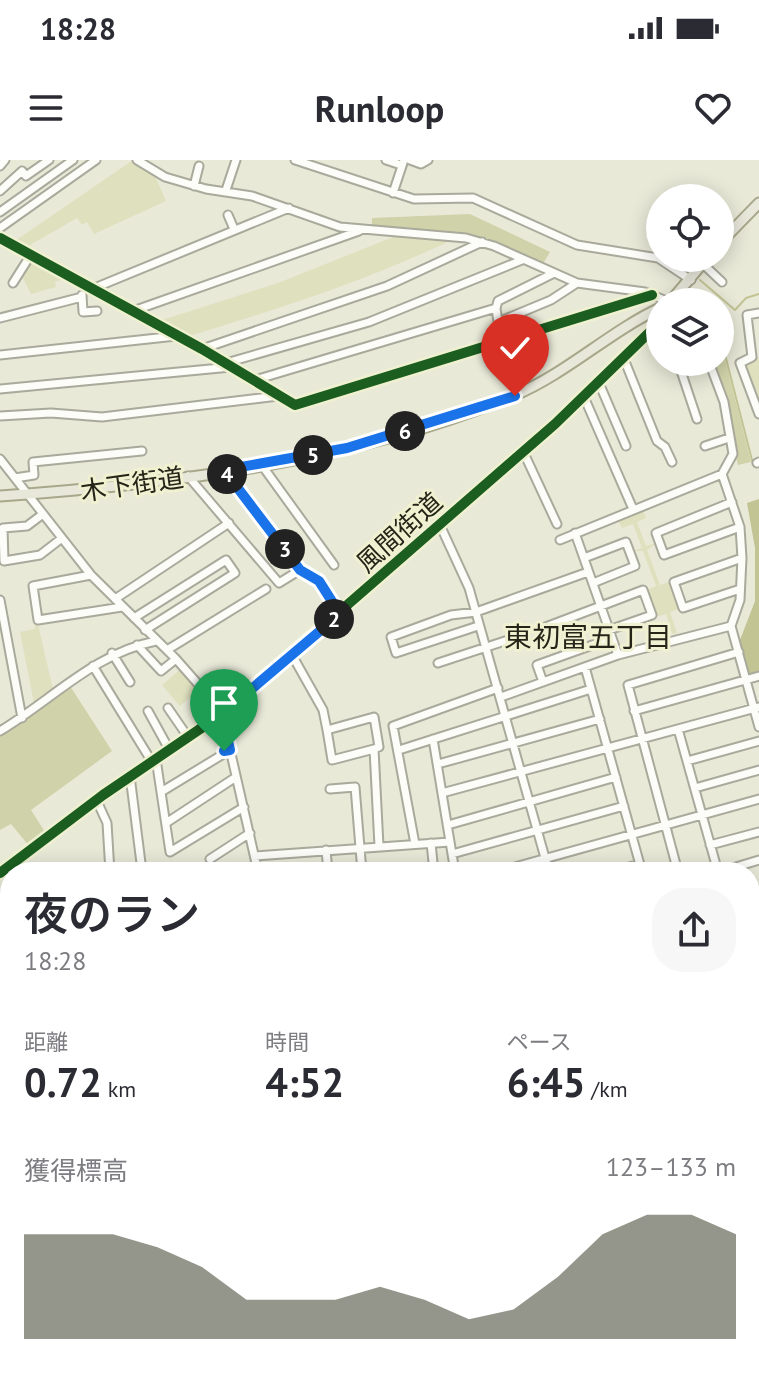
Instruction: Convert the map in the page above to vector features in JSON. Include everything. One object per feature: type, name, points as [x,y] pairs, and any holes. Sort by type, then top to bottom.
[{"type":"main road","points":[[734,229],[759,203]]},
{"type":"main road","points":[[685,288],[697,272]]},
{"type":"main road","name":"木下街道","points":[[0,496],[103,489],[347,448],[515,396],[646,316]]},
{"type":"street","points":[[0,166],[5,160]]},
{"type":"street","points":[[0,191],[22,171],[26,176],[49,160]]},
{"type":"street","points":[[0,212],[73,160]]},
{"type":"street","points":[[0,228],[96,160]]},
{"type":"street","points":[[137,160],[165,177],[194,186],[226,190],[340,227],[435,234],[482,242],[577,283],[646,294]]},
{"type":"street","points":[[226,190],[236,160]]},
{"type":"street","points":[[295,160],[314,163],[414,199],[473,198],[577,245],[658,258],[691,280]]},
{"type":"street","points":[[386,160],[421,164],[428,160]]},
{"type":"street","points":[[393,193],[405,162]]},
{"type":"street","points":[[194,186],[199,166]]},
{"type":"street","points":[[97,311],[83,312],[82,297],[88,287],[289,208]]},
{"type":"street","points":[[228,215],[234,229]]},
{"type":"street","points":[[133,311],[361,229]]},
{"type":"street","points":[[0,238],[178,335],[295,405],[646,297]]},
{"type":"street","points":[[202,349],[387,286],[482,242]]},
{"type":"street","points":[[13,283],[30,256]]},
{"type":"street","points":[[0,389],[230,365],[369,322],[522,260]]},
{"type":"street","points":[[714,272],[722,282]]},
{"type":"street","points":[[552,274],[498,301],[498,322],[551,300],[577,283]]},
{"type":"street","points":[[0,318],[82,297]]},
{"type":"street","points":[[255,380],[496,308]]},
{"type":"street","points":[[759,313],[747,315],[752,357],[740,363],[759,414]]},
{"type":"street","points":[[0,355],[178,335]]},
{"type":"street","name":"風間街道","points":[[15,862],[130,776],[222,714],[340,614],[584,397],[646,336]]},
{"type":"street","points":[[624,359],[657,441],[665,447],[672,462]]},
{"type":"street","points":[[683,376],[697,419]]},
{"type":"street","points":[[560,540],[722,474],[733,454],[724,402],[714,376]]},
{"type":"street","points":[[599,383],[626,446]]},
{"type":"street","points":[[0,416],[51,413],[102,417],[278,396]]},
{"type":"street","points":[[584,397],[633,509]]},
{"type":"street","points":[[705,446],[729,438]]},
{"type":"street","points":[[15,478],[34,475],[33,462],[142,451]]},
{"type":"street","points":[[523,451],[557,524]]},
{"type":"street","points":[[0,459],[91,575],[176,659],[222,714],[256,862]]},
{"type":"street","points":[[261,464],[334,565]]},
{"type":"street","points":[[224,470],[300,570],[319,581],[340,614]]},
{"type":"street","points":[[722,474],[740,527],[742,558],[740,589],[731,626],[756,707],[759,727]]},
{"type":"street","points":[[188,476],[279,583],[300,570]]},
{"type":"street","points":[[732,502],[656,533],[664,555],[740,527]]},
{"type":"street","points":[[43,514],[27,526],[3,528],[4,561],[40,555],[62,538]]},
{"type":"street","points":[[115,599],[229,523]]},
{"type":"street","points":[[440,525],[464,575],[476,612],[546,862]]},
{"type":"street","points":[[575,533],[618,655]]},
{"type":"street","points":[[584,558],[626,542],[635,566],[593,583]]},
{"type":"street","points":[[740,589],[683,608],[674,582],[742,558]]},
{"type":"street","points":[[134,618],[226,560],[235,573],[145,630]]},
{"type":"street","points":[[478,626],[396,653],[391,637],[451,615],[476,612],[588,572]]},
{"type":"street","points":[[91,575],[33,586],[38,620],[122,607]]},
{"type":"street","points":[[167,650],[266,589]]},
{"type":"street","points":[[543,628],[643,590],[652,615],[537,665],[543,682]]},
{"type":"street","points":[[0,600],[22,718]]},
{"type":"street","points":[[501,697],[618,655],[731,626]]},
{"type":"street","points":[[438,663],[511,639]]},
{"type":"street","points":[[0,731],[112,653],[156,641]]},
{"type":"street","points":[[137,645],[161,671],[176,659]]},
{"type":"street","points":[[675,862],[628,685],[739,652]]},
{"type":"street","points":[[112,653],[130,682]]},
{"type":"street","points":[[292,655],[323,710],[332,760],[379,747],[374,717],[327,730]]},
{"type":"street","points":[[93,666],[154,761],[170,852],[244,807]]},
{"type":"street","points":[[585,667],[639,862]]},
{"type":"street","points":[[124,673],[134,668]]},
{"type":"street","points":[[634,711],[759,676]]},
{"type":"street","points":[[415,844],[393,726],[498,688]]},
{"type":"street","points":[[399,750],[591,689]]},
{"type":"street","points":[[442,793],[756,707]]},
{"type":"street","points":[[168,708],[188,737]]},
{"type":"street","points":[[148,711],[170,751]]},
{"type":"street","points":[[438,764],[600,719]]},
{"type":"street","points":[[678,729],[716,862]]},
{"type":"street","points":[[433,739],[453,862]]},
{"type":"street","points":[[687,761],[759,741]]},
{"type":"street","points":[[374,749],[379,846]]},
{"type":"street","points":[[161,792],[230,750]]},
{"type":"street","points":[[695,788],[759,770]]},
{"type":"street","points":[[130,776],[141,862]]},
{"type":"street","points":[[166,823],[236,777]]},
{"type":"street","points":[[448,825],[616,777]]},
{"type":"street","points":[[330,789],[355,787],[361,862]]},
{"type":"street","points":[[531,862],[759,799]]},
{"type":"street","points":[[97,801],[107,823],[109,862]]},
{"type":"street","points":[[452,854],[624,806]]},
{"type":"street","points":[[710,845],[759,832]]},
{"type":"street","points":[[210,859],[250,833]]},
{"type":"street","points":[[255,856],[450,842]]},
{"type":"street","points":[[431,843],[433,862]]},
{"type":"street","points":[[326,850],[327,862]]},
{"type":"shaded area","points":[[133,160],[154,174],[166,201],[94,234],[87,222],[82,225],[77,218],[23,249],[12,243]]},
{"type":"shaded area","points":[[470,214],[550,252],[541,267],[493,244],[372,228],[372,218]]},
{"type":"shaded area","points":[[403,233],[456,238],[323,293],[186,337],[159,321],[278,283]]},
{"type":"shaded area","points":[[31,261],[67,278],[55,282],[56,287],[31,294],[22,276]]},
{"type":"shaded area","points":[[759,358],[759,405],[743,365]]},
{"type":"shaded area","points":[[715,376],[729,376],[751,462],[738,465]]},
{"type":"shaded area","points":[[759,499],[759,672],[749,674],[740,640],[755,601],[755,548],[747,503]]},
{"type":"shaded area","points":[[643,510],[646,518],[637,522],[646,546],[657,543],[647,550],[660,585],[670,582],[679,609],[670,612],[677,633],[672,634],[666,614],[655,617],[646,590],[656,586],[643,551],[632,551],[642,548],[633,524],[622,528],[618,520]]},
{"type":"shaded area","points":[[35,624],[38,624],[54,694],[35,708],[20,632],[35,629]]},
{"type":"shaded area","points":[[182,668],[201,688],[180,706],[162,685]]},
{"type":"shaded area","points":[[70,686],[112,751],[31,810],[45,832],[29,846],[11,824],[0,830],[0,734],[37,712]]},
{"type":"waterway","points":[[700,280],[735,310],[746,298],[759,294]]},
{"type":"waterway","points":[[730,376],[753,464]]},
{"type":"cycle path","points":[[0,238],[202,349],[295,405],[646,297]]},
{"type":"cycle path","points":[[15,862],[103,795],[222,714],[555,424],[646,336]]},
{"type":"district","name":"東初富五丁目","points":[[588,636]]},
{"type":"route","points":[[224,751],[230,750],[222,714],[340,614],[319,581],[300,570],[224,470],[347,448],[515,396]]}]
